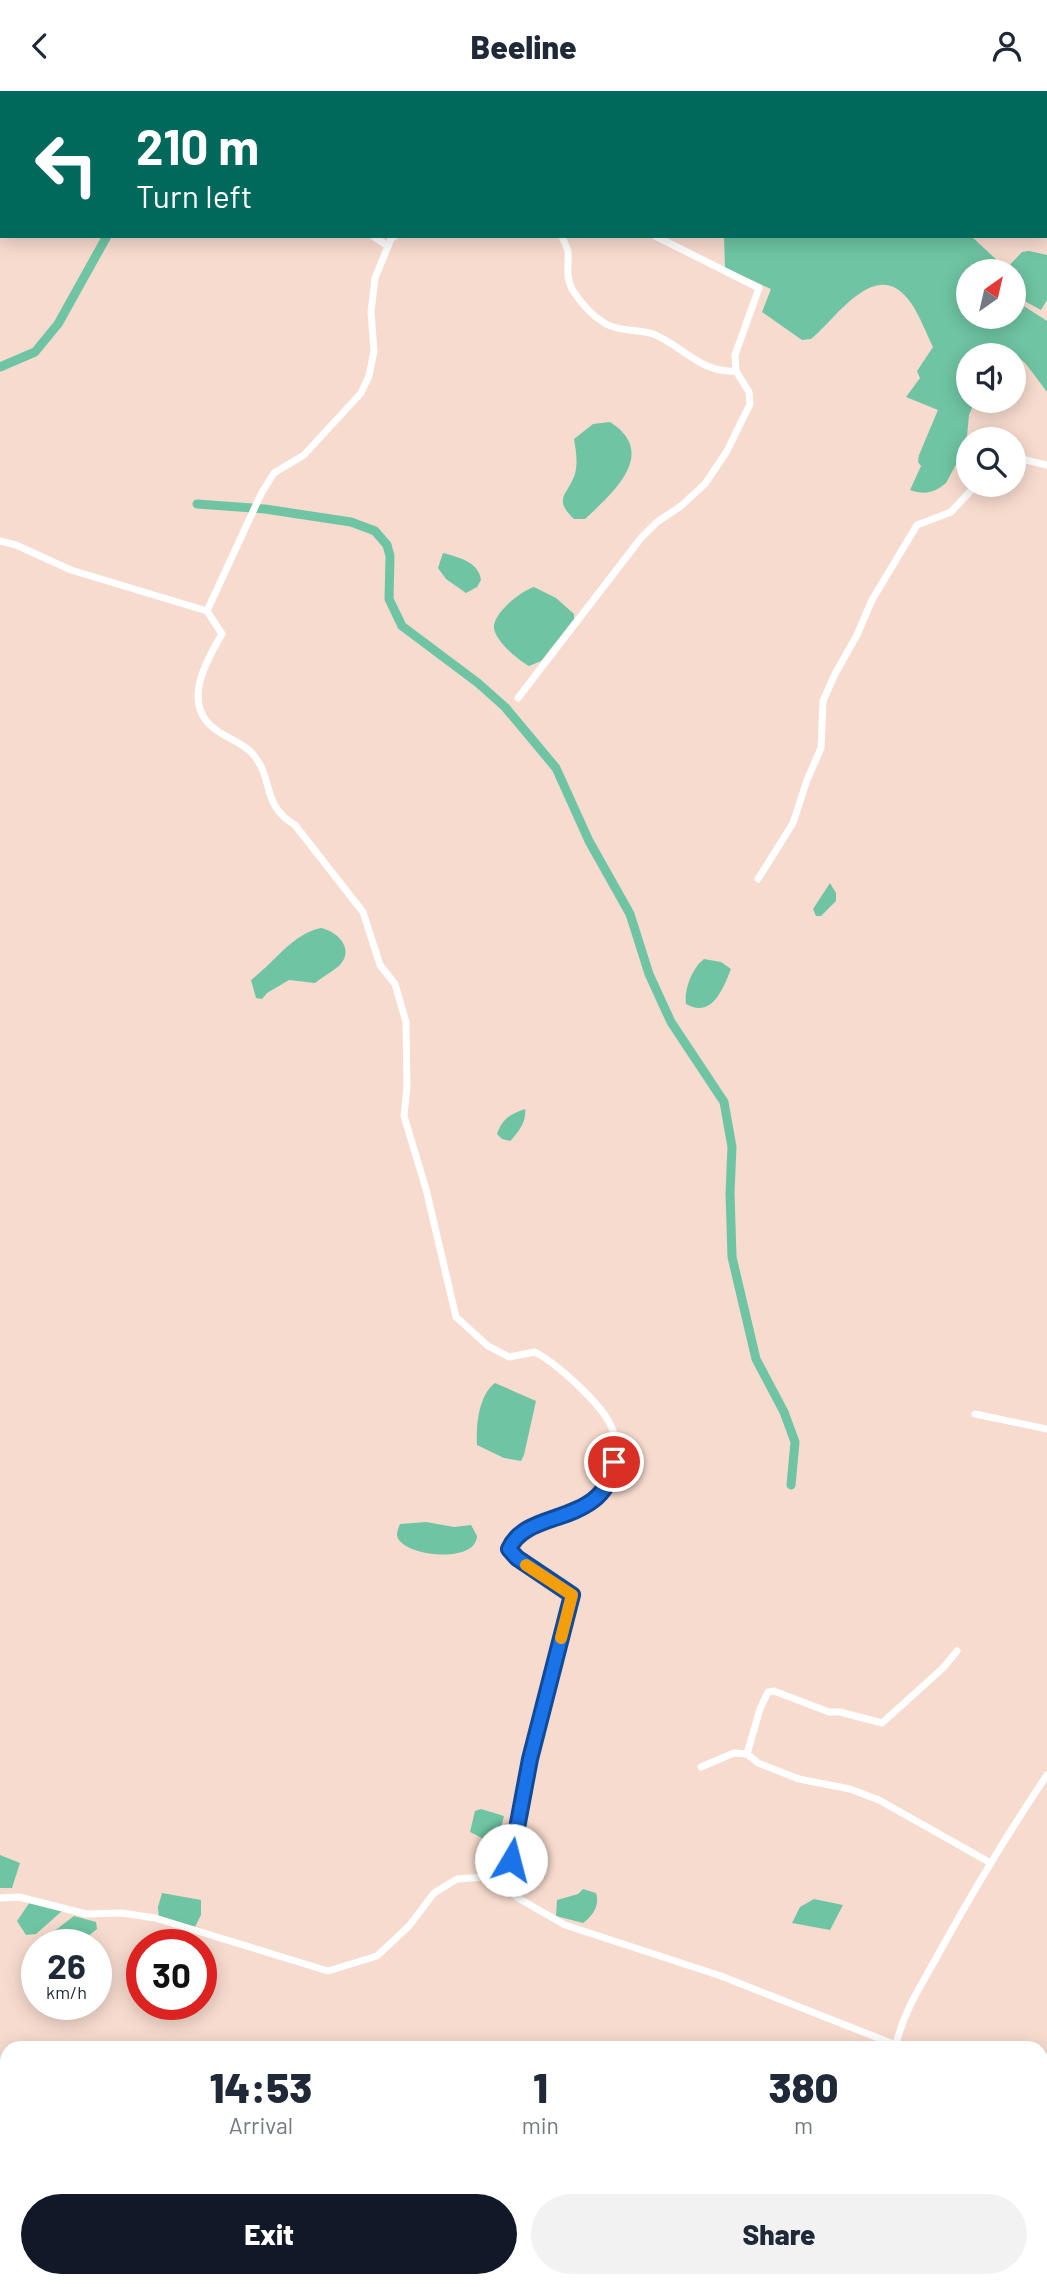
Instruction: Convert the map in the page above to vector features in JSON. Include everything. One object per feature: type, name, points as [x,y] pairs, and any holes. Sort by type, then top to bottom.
[{"type":"street","points":[[376,238],[388,246]]},
{"type":"street","points":[[207,611],[261,494],[279,468],[304,455],[361,393],[369,376],[374,351],[371,312],[374,278],[394,238]]},
{"type":"street","points":[[565,238],[568,251],[566,270],[571,286],[585,306],[605,323],[616,329],[656,335],[695,361],[728,372],[736,371]]},
{"type":"street","points":[[518,698],[641,538],[657,521],[681,506],[705,484],[727,451],[750,404],[749,392],[736,371],[735,355],[759,288],[659,238]]},
{"type":"street","points":[[1026,460],[1047,465]]},
{"type":"street","points":[[758,879],[793,823],[821,748],[823,701],[858,635],[872,600],[917,525],[951,512],[967,497]]},
{"type":"street","points":[[0,541],[16,545],[71,570],[207,611],[222,634],[201,675],[197,701],[203,718],[214,729],[252,753],[261,769],[272,804],[282,818],[295,825],[363,912],[380,965],[395,984],[406,1022],[407,1087],[404,1116],[426,1189],[456,1317],[488,1346],[509,1357],[535,1352],[548,1359],[601,1411],[611,1425],[617,1441],[612,1476],[604,1493],[589,1503],[526,1531],[514,1540],[509,1549],[517,1558],[572,1595],[530,1759],[505,1886]]},
{"type":"street","points":[[975,1414],[1047,1429]]},
{"type":"street","points":[[747,1754],[760,1709],[768,1692],[774,1691],[828,1712],[840,1712],[882,1723],[943,1668],[957,1651]]},
{"type":"street","points":[[701,1767],[734,1753],[747,1754],[758,1763],[799,1779],[850,1789],[879,1800],[989,1862]]},
{"type":"street","points":[[897,2041],[901,2022],[912,1998],[989,1862],[1047,1775]]},
{"type":"street","points":[[0,1898],[19,1897],[86,1914],[121,1913],[155,1918],[328,1971],[377,1956],[409,1926],[434,1893],[457,1879],[485,1877],[505,1886],[518,1898],[565,1925],[721,1976],[884,2041]]},
{"type":"shaded area","points":[[724,238],[973,238],[996,259],[956,259],[956,329],[1026,329],[1026,307],[1047,321],[1047,392],[1026,364],[1026,343],[956,343],[956,413],[970,413],[968,427],[956,427],[956,464],[946,483],[929,492],[910,490],[921,466],[918,462],[919,455],[938,410],[906,397],[920,378],[917,371],[933,347],[911,303],[898,289],[885,285],[871,287],[845,306],[811,339],[802,340],[762,312],[771,289],[725,268]]},
{"type":"shaded area","points":[[1022,252],[1047,255],[1047,300],[1041,310],[1026,302],[1026,259],[1015,259]]},
{"type":"shaded area","points":[[610,422],[624,434],[631,447],[631,459],[626,472],[608,497],[585,519],[574,519],[567,512],[563,501],[576,470],[574,439],[593,424]]},
{"type":"shaded area","points":[[443,553],[467,561],[476,569],[481,580],[477,587],[466,593],[446,579],[438,568]]},
{"type":"shaded area","points":[[534,587],[556,598],[574,614],[574,619],[541,661],[529,666],[501,643],[494,631],[494,625],[499,614],[510,602]]},
{"type":"shaded area","points":[[830,883],[836,893],[836,901],[821,916],[816,916],[813,909]]},
{"type":"shaded area","points":[[321,928],[334,933],[343,943],[344,960],[339,966],[315,983],[289,980],[262,999],[256,998],[251,980],[301,936]]},
{"type":"shaded area","points":[[704,959],[721,962],[731,969],[715,1000],[703,1008],[695,1008],[686,1004],[686,992],[693,974]]},
{"type":"shaded area","points":[[525,1109],[523,1122],[516,1134],[510,1141],[502,1139],[497,1134],[504,1121]]},
{"type":"shaded area","points":[[495,1383],[536,1401],[521,1461],[504,1458],[477,1445],[482,1403]]},
{"type":"shaded area","points":[[426,1522],[454,1527],[471,1525],[477,1536],[474,1545],[455,1554],[442,1555],[416,1550],[399,1540],[397,1532],[400,1524]]},
{"type":"shaded area","points":[[481,1809],[504,1816],[498,1839],[482,1838],[470,1832],[475,1811]]},
{"type":"shaded area","points":[[0,1855],[20,1863],[12,1888],[0,1888]]},
{"type":"shaded area","points":[[583,1889],[596,1893],[597,1897],[595,1910],[590,1917],[583,1923],[556,1916],[557,1900],[578,1894]]},
{"type":"shaded area","points":[[162,1893],[201,1900],[201,1915],[195,1927],[159,1918],[158,1907]]},
{"type":"shaded area","points":[[814,1899],[843,1905],[830,1930],[792,1923],[800,1907]]},
{"type":"shaded area","points":[[30,1902],[62,1911],[42,1929],[22,1929],[17,1921]]},
{"type":"shaded area","points":[[74,1916],[96,1922],[97,1929],[57,1929]]},
{"type":"waterway","points":[[0,367],[35,352],[58,324],[106,238]]},
{"type":"waterway","points":[[197,504],[265,509],[351,522],[375,531],[387,545],[390,556],[389,599],[402,626],[478,683],[505,707],[556,768],[589,841],[630,914],[649,974],[671,1022],[724,1102],[732,1147],[732,1257],[756,1359],[784,1412],[795,1442],[791,1485]]},
{"type":"slow traffic","points":[[526,1565],[567,1589],[572,1595],[561,1638]]},
{"type":"route","points":[[511,1860],[530,1759],[572,1595],[567,1589],[509,1552],[510,1544],[526,1531],[589,1503],[604,1493],[612,1476],[614,1462]]}]
